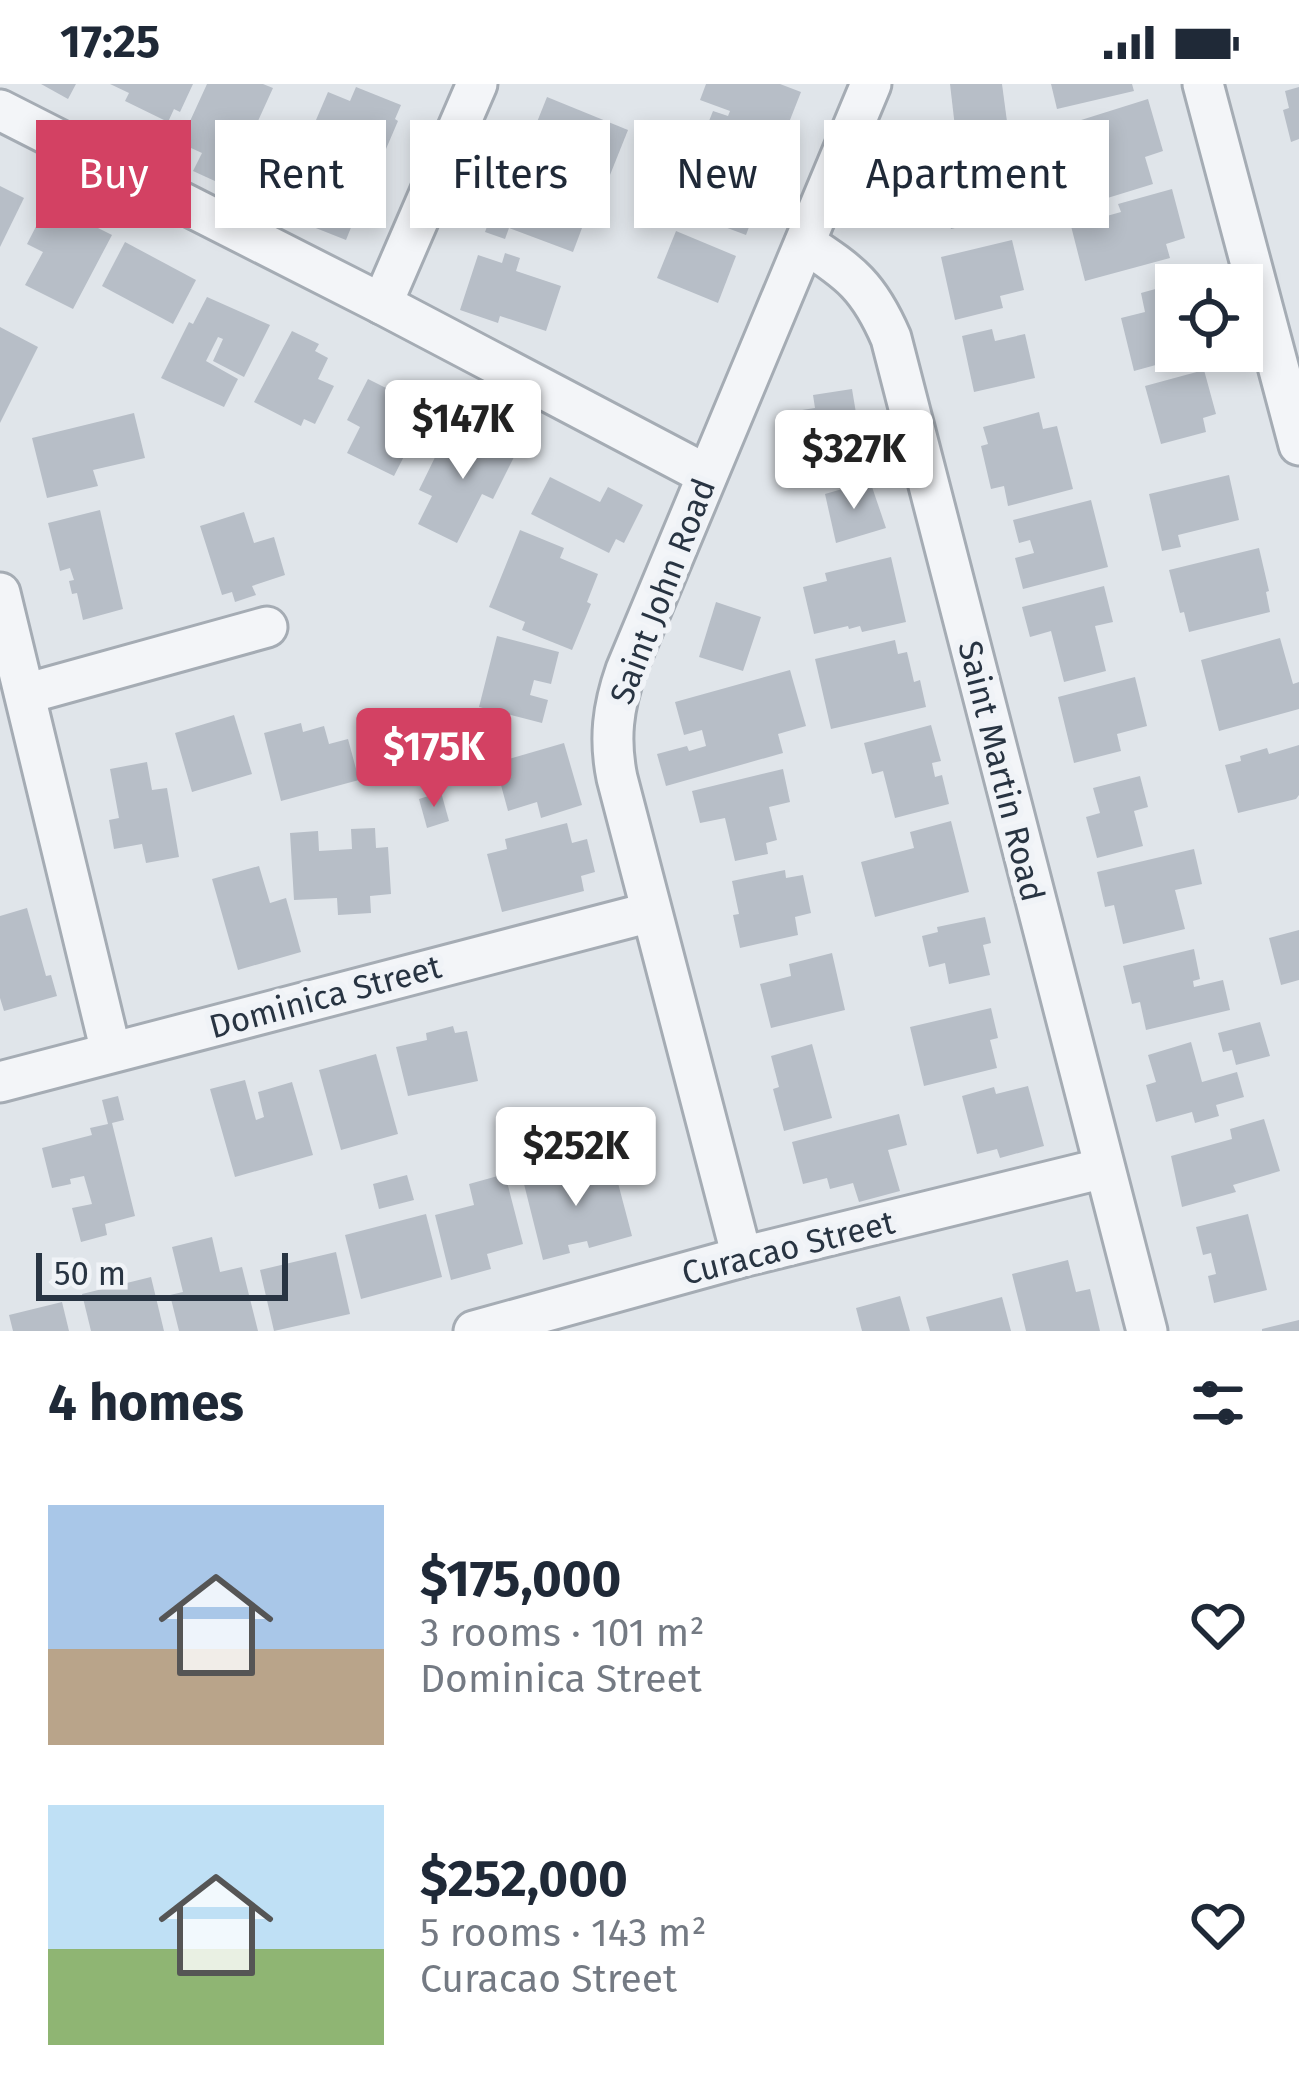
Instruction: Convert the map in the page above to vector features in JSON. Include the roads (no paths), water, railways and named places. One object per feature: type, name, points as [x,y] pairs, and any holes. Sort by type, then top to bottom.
[{"type":"street","points":[[382,304],[478,84]]},
{"type":"street","name":"Saint John Road","points":[[742,1257],[616,778],[613,714],[626,670],[871,84]]},
{"type":"street","points":[[1202,84],[1282,311],[1299,445]]},
{"type":"street","points":[[0,110],[707,475]]},
{"type":"street","name":"Saint Martin Road","points":[[806,243],[862,286],[877,305],[891,338],[1147,1331]]},
{"type":"street","points":[[0,593],[111,1052]]},
{"type":"street","points":[[26,694],[267,627]]},
{"type":"street","name":"Dominica Street","points":[[0,1082],[651,912]]},
{"type":"street","name":"Curacao Street","points":[[474,1331],[742,1257],[1104,1168]]}]
